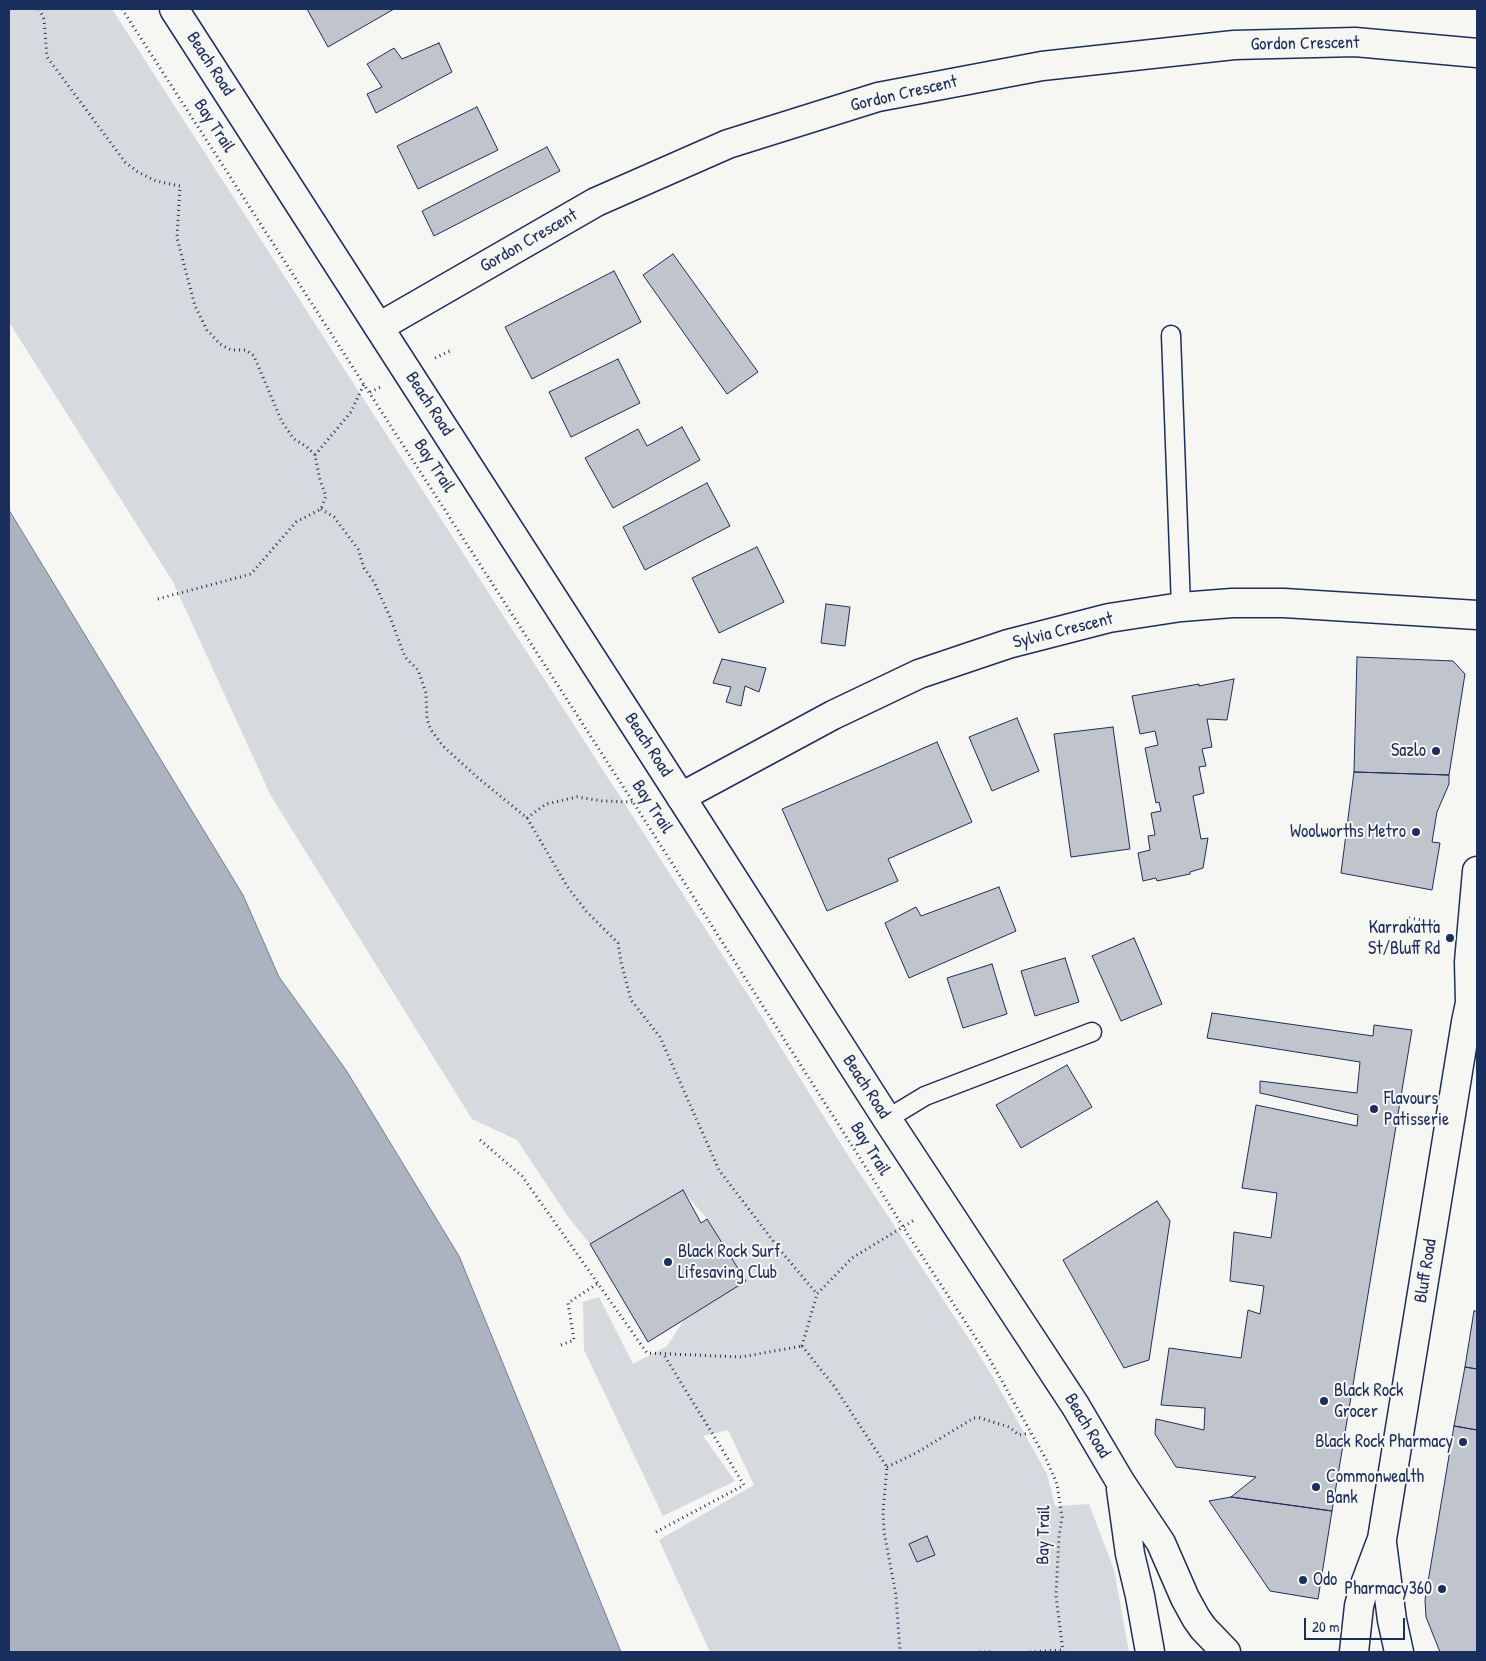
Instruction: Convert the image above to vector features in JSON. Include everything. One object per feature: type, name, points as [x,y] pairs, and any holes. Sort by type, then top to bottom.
[{"type":"main road","name":"Beach Road","points":[[174,9],[682,796],[886,1119],[1070,1397],[1121,1483],[1161,1543],[1185,1598],[1196,1618],[1226,1652]]},
{"type":"main road","name":"Gordon Crescent","points":[[380,327],[596,202],[728,144],[878,97],[1042,66],[1234,45],[1355,42],[1477,53]]},
{"type":"main road","name":"Sylvia Crescent","points":[[682,796],[833,715],[919,674],[1008,644],[1109,618],[1232,603],[1284,603],[1477,615]]},
{"type":"main road","name":"Bluff Road","points":[[1354,1652],[1359,1606],[1366,1580],[1382,1539],[1471,1031],[1474,995],[1469,962],[1477,871]]},
{"type":"main road","name":"Beach Road","points":[[1121,1483],[1130,1554],[1150,1652]]},
{"type":"main road","name":"Bluff Road","points":[[1382,1539],[1392,1620],[1399,1652]]},
{"type":"lane","points":[[1171,335],[1181,608]]},
{"type":"lane","points":[[886,1119],[924,1096],[1092,1032]]},
{"type":"path","points":[[39,9],[44,19],[47,57],[125,162],[138,172],[156,181],[180,186],[177,238],[194,306],[208,330],[220,344],[231,350],[246,350],[254,356],[282,422],[294,439],[315,454],[320,480],[326,496],[321,509],[296,522],[251,574],[154,600]]},
{"type":"path","name":"Bay Trail","points":[[122,9],[633,802],[903,1227],[989,1358],[1047,1461],[1057,1484],[1062,1517],[1059,1536],[1056,1596],[1063,1651]]},
{"type":"path","points":[[315,454],[351,412],[364,384]]},
{"type":"path","points":[[321,509],[334,517],[358,549],[364,568],[378,590],[405,657],[418,670],[426,693],[427,719],[431,730],[443,746],[527,818],[567,886],[586,910],[618,943],[621,962],[632,1000],[660,1037],[720,1170],[780,1250],[817,1294]]},
{"type":"path","points":[[527,818],[546,804],[577,797],[603,801],[633,802]]},
{"type":"path","points":[[1409,918],[1436,922]]},
{"type":"path","points":[[480,1140],[522,1176],[647,1353],[741,1357],[802,1346]]},
{"type":"path","points":[[802,1346],[817,1294],[852,1258],[943,1204]]},
{"type":"path","points":[[561,1345],[574,1340],[568,1303],[597,1284]]},
{"type":"path","points":[[802,1346],[834,1386],[886,1467],[882,1512],[896,1595],[900,1652]]},
{"type":"path","points":[[656,1532],[744,1485],[664,1355]]},
{"type":"path","points":[[886,1467],[916,1453],[974,1418],[980,1418],[1009,1428],[1019,1435],[1030,1433]]},
{"type":"path","points":[[1030,1652],[1063,1651]]},
{"type":"path","points":[[978,1652],[990,1652]]},
{"type":"shaded area","points":[[9,9],[112,9],[750,998],[849,1157],[973,1345],[1047,1474],[1055,1506],[1089,1504],[1114,1570],[1129,1652],[710,1652],[659,1540],[754,1485],[728,1430],[703,1436],[735,1481],[663,1516],[584,1350],[583,1302],[599,1297],[633,1364],[667,1346],[684,1320],[746,1280],[707,1219],[683,1191],[590,1244],[569,1218],[517,1140],[472,1119],[271,796],[173,582],[9,322]]},
{"type":"shaded area","points":[[9,510],[243,895],[279,977],[346,1070],[459,1256],[621,1652],[9,1652]]},
{"type":"building","points":[[307,9],[394,9],[328,47]]},
{"type":"building","points":[[439,43],[452,72],[376,113],[367,94],[382,87],[367,64],[394,48],[402,59]]},
{"type":"building","points":[[477,107],[498,150],[418,189],[397,146]]},
{"type":"building","points":[[547,147],[560,171],[434,236],[422,211]]},
{"type":"building","points":[[673,254],[758,372],[727,394],[643,275]]},
{"type":"building","points":[[614,271],[641,322],[532,379],[505,327]]},
{"type":"building","points":[[618,359],[640,403],[571,437],[549,392]]},
{"type":"building","points":[[682,427],[700,460],[613,508],[585,458],[638,429],[647,446]]},
{"type":"building","points":[[707,483],[730,526],[645,570],[623,527]]},
{"type":"building","points":[[757,547],[784,602],[719,633],[692,578]]},
{"type":"building","points":[[826,604],[850,607],[845,646],[821,643]]},
{"type":"building","points":[[1357,657],[1453,661],[1465,674],[1449,775],[1354,772]]},
{"type":"building","points":[[722,659],[766,668],[759,692],[745,686],[741,706],[726,702],[731,687],[713,683]]},
{"type":"building","points":[[1234,679],[1227,720],[1207,719],[1212,747],[1202,749],[1206,766],[1199,767],[1204,793],[1193,796],[1201,839],[1208,838],[1203,868],[1190,872],[1190,874],[1157,881],[1156,878],[1143,881],[1138,853],[1150,850],[1148,836],[1155,835],[1151,813],[1161,811],[1159,802],[1156,803],[1145,748],[1158,745],[1155,731],[1140,734],[1132,696]]},
{"type":"building","points":[[1017,718],[1039,771],[992,791],[969,737]]},
{"type":"building","points":[[1113,727],[1130,849],[1071,857],[1054,734]]},
{"type":"building","points":[[937,742],[972,822],[888,859],[898,881],[827,911],[782,809]]},
{"type":"building","points":[[1354,772],[1449,775],[1449,784],[1437,812],[1432,842],[1440,843],[1432,890],[1341,873]]},
{"type":"building","points":[[999,887],[1016,931],[909,978],[885,923],[916,907],[921,916]]},
{"type":"building","points":[[1134,938],[1162,1004],[1121,1021],[1092,956]]},
{"type":"building","points":[[1065,958],[1079,1002],[1035,1016],[1021,971]]},
{"type":"building","points":[[992,964],[1007,1014],[963,1028],[947,978]]},
{"type":"building","points":[[1212,1013],[1373,1036],[1374,1025],[1412,1030],[1332,1511],[1231,1497],[1256,1477],[1176,1467],[1155,1434],[1156,1419],[1204,1430],[1205,1408],[1161,1405],[1169,1348],[1241,1358],[1248,1310],[1260,1314],[1264,1286],[1230,1281],[1234,1232],[1271,1238],[1277,1193],[1242,1188],[1256,1105],[1357,1126],[1358,1115],[1260,1093],[1260,1081],[1357,1093],[1360,1062],[1207,1038]]},
{"type":"building","points":[[1067,1065],[1092,1107],[1021,1148],[996,1105]]},
{"type":"building","name":"Black Rock Surf Lifesaving Club","points":[[683,1190],[701,1223],[707,1219],[746,1281],[648,1342],[590,1244]]},
{"type":"building","points":[[1157,1201],[1170,1221],[1149,1360],[1124,1368],[1063,1260]]},
{"type":"building","points":[[1474,1311],[1477,1311],[1477,1369],[1465,1367]]},
{"type":"building","points":[[1465,1367],[1477,1369],[1477,1430],[1454,1426]]},
{"type":"building","points":[[1454,1426],[1477,1430],[1477,1652],[1440,1652],[1426,1617],[1425,1600]]},
{"type":"building","points":[[1231,1497],[1332,1511],[1318,1599],[1270,1591],[1209,1501]]},
{"type":"building","points":[[927,1536],[935,1555],[917,1562],[909,1544]]},
{"type":"place","name":"Sazlo","points":[[1436,751]]},
{"type":"place","name":"Woolworths Metro","points":[[1416,832]]},
{"type":"place","name":"Karrakatta St/Bluff Rd","points":[[1450,938]]},
{"type":"place","name":"Flavours Patisserie","points":[[1374,1109]]},
{"type":"place","name":"Black Rock Surf Lifesaving Club","points":[[668,1262]]},
{"type":"place","name":"Black Rock Grocer","points":[[1324,1401]]},
{"type":"place","name":"Black Rock Pharmacy","points":[[1463,1442]]},
{"type":"place","name":"Commonwealth Bank","points":[[1316,1487]]},
{"type":"place","name":"Odo","points":[[1303,1580]]},
{"type":"place","name":"Pharmacy360","points":[[1442,1589]]}]
